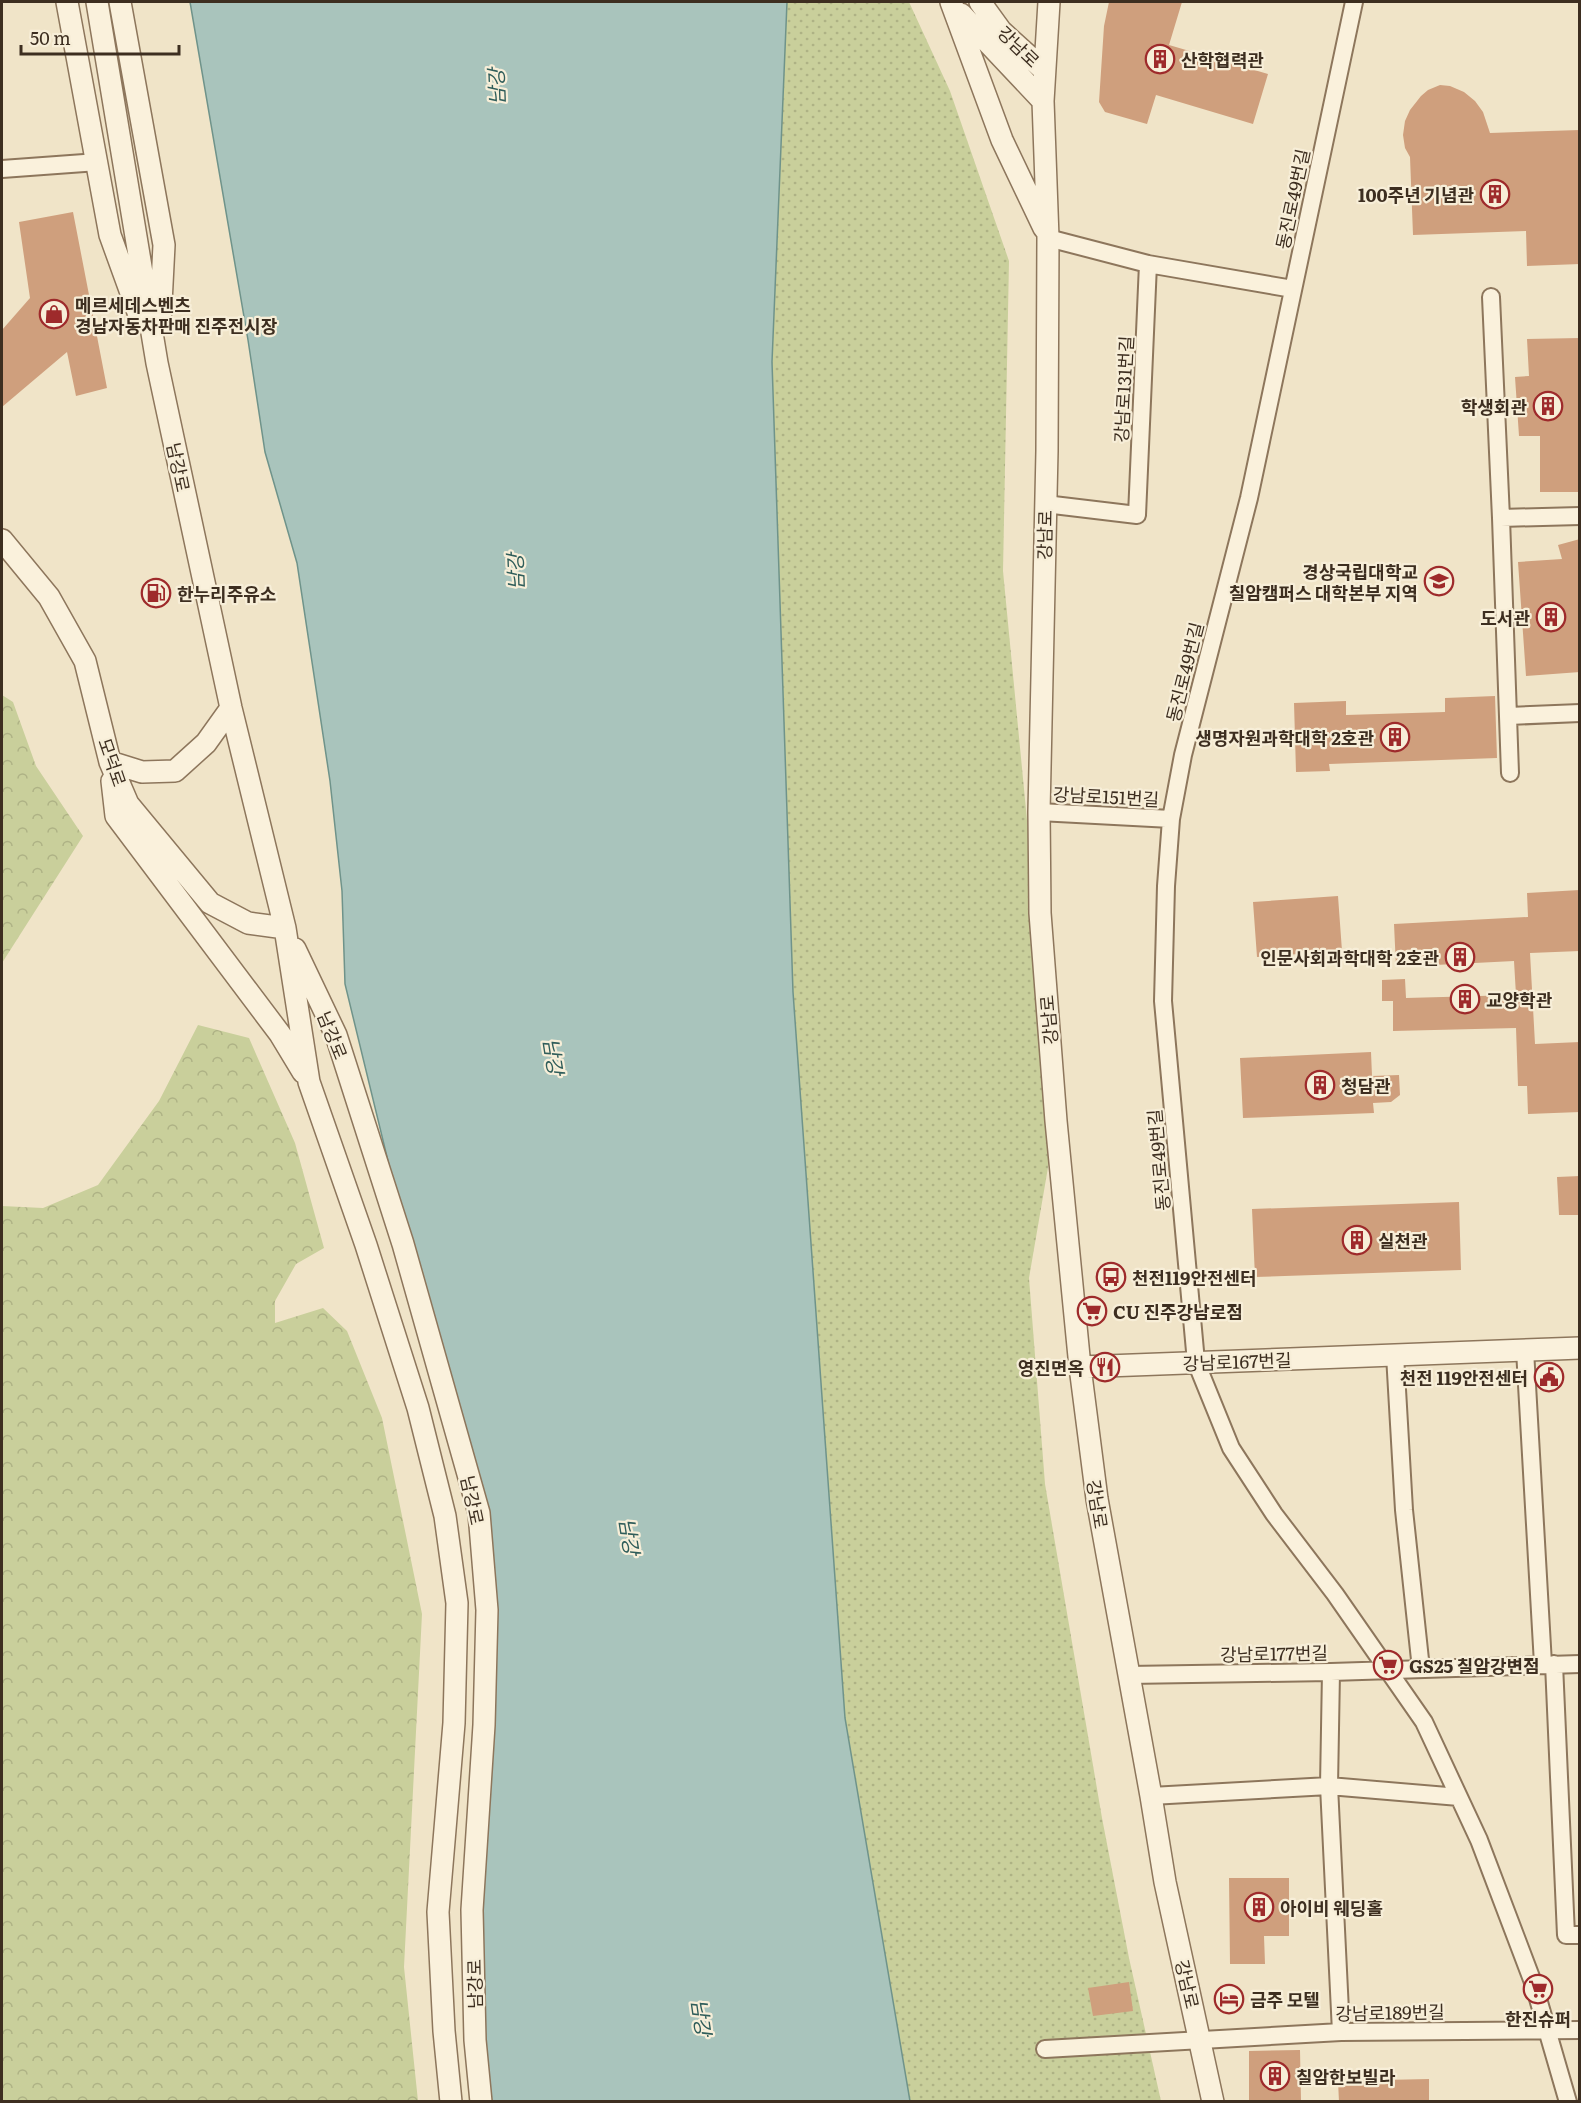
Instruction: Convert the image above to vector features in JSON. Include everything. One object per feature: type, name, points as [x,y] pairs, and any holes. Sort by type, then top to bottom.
[{"type":"street","points":[[67,2],[110,235],[157,363]]},
{"type":"street","name":"남강로","points":[[97,2],[157,363],[231,708],[285,928],[309,1082],[366,1245],[418,1408],[445,1516],[457,1603],[454,1722],[438,1912],[444,2031],[451,2102]]},
{"type":"street","points":[[120,2],[164,246],[157,363]]},
{"type":"street","name":"강남로","points":[[980,2],[1001,31],[1044,70],[1048,238],[1047,439],[1039,812],[1040,913],[1056,1121],[1080,1367],[1097,1499],[1165,1881],[1213,2102]]},
{"type":"street","name":"동진로49번길","points":[[1354,2],[1249,498],[1183,755],[1171,819],[1166,886],[1163,1001],[1196,1362],[1231,1448],[1274,1514],[1335,1594],[1424,1722],[1479,1840],[1534,1985],[1568,2102]]},
{"type":"street","points":[[953,4],[1043,101]]},
{"type":"street","name":"강남로","points":[[953,4],[1002,140],[1048,238]]},
{"type":"street","points":[[1044,70],[1050,4]]},
{"type":"street","points":[[2,169],[98,162]]},
{"type":"street","points":[[1048,238],[1148,264],[1293,289]]},
{"type":"street","name":"강남로131번길","points":[[1045,504],[1137,515],[1148,264]]},
{"type":"street","points":[[1491,297],[1502,519],[1510,774]]},
{"type":"street","points":[[1502,519],[1580,516]]},
{"type":"street","name":"모덕로","points":[[2,540],[50,597],[85,661],[110,762],[129,804],[210,903],[248,923],[285,928]]},
{"type":"street","points":[[231,708],[206,743],[175,771],[142,772],[110,762],[116,816],[280,1034],[309,1082]]},
{"type":"street","points":[[1509,716],[1580,713]]},
{"type":"street","name":"강남로151번길","points":[[1039,812],[1171,819]]},
{"type":"street","name":"남강로","points":[[285,928],[336,1035],[403,1244],[479,1513],[487,1610],[484,1725],[472,1910],[475,2040],[481,2102]]},
{"type":"street","name":"강남로167번길","points":[[1080,1367],[1580,1348]]},
{"type":"street","points":[[1525,1350],[1573,1935]]},
{"type":"street","points":[[1395,1355],[1404,1510],[1420,1669]]},
{"type":"street","name":"강남로177번길","points":[[1128,1676],[1580,1664]]},
{"type":"street","points":[[1331,1672],[1329,1786],[1341,2032]]},
{"type":"street","points":[[1151,1796],[1329,1786],[1459,1797]]},
{"type":"street","name":"강남로189번길","points":[[1045,2049],[1341,2032],[1580,2030]]},
{"type":"green space","points":[[787,2],[909,2],[950,91],[1009,261],[1003,571],[1056,1121],[1029,1278],[1045,1484],[1102,1818],[1129,1958],[1161,2101],[910,2101],[845,1718],[793,992],[772,362]]},
{"type":"green space","points":[[2,695],[13,702],[36,766],[83,836],[2,963]]},
{"type":"green space","points":[[198,1025],[249,1038],[295,1143],[324,1248],[296,1264],[275,1301],[275,1323],[323,1308],[347,1331],[382,1418],[422,1614],[404,1967],[418,2101],[2,2101],[2,1206],[43,1208],[98,1185],[159,1101]]},
{"type":"water","name":"남강","points":[[190,2],[787,2],[772,362],[793,992],[845,1718],[910,2101],[476,2101],[484,1556],[345,984],[342,891],[330,781],[297,563],[265,452]]},
{"type":"building","name":"산학협력관","points":[[1109,2],[1182,2],[1169,45],[1268,74],[1253,124],[1156,95],[1147,124],[1105,112],[1099,102],[1104,26]]},
{"type":"building","name":"100주년 기념관","points":[[1440,85],[1450,86],[1464,92],[1475,101],[1483,112],[1490,133],[1580,130],[1580,264],[1527,266],[1526,231],[1413,235],[1410,157],[1405,148],[1403,135],[1405,121],[1421,96]]},
{"type":"building","name":"메르세데스벤츠 경남자동차판매 진주전시장","points":[[73,212],[107,388],[76,396],[67,352],[2,407],[2,330],[30,298],[19,222]]},
{"type":"building","name":"학생회관","points":[[1580,338],[1580,492],[1540,492],[1540,436],[1519,436],[1515,377],[1529,376],[1527,339]]},
{"type":"building","name":"도서관","points":[[1580,539],[1580,672],[1526,676],[1518,562],[1562,559],[1558,545]]},
{"type":"building","name":"생명자원과학대학 2호관","points":[[1495,696],[1497,758],[1329,764],[1330,771],[1296,772],[1294,703],[1346,701],[1346,715],[1445,712],[1445,698]]},
{"type":"building","points":[[1580,890],[1580,951],[1530,953],[1535,1044],[1580,1042],[1580,1112],[1528,1114],[1527,1086],[1518,1086],[1516,1028],[1393,1031],[1393,1001],[1382,1001],[1382,980],[1405,979],[1406,998],[1516,995],[1514,961],[1396,967],[1394,924],[1528,917],[1527,893]]},
{"type":"building","points":[[1338,896],[1342,951],[1257,957],[1253,902]]},
{"type":"building","name":"청담관","points":[[1371,1052],[1372,1076],[1399,1075],[1400,1095],[1391,1102],[1373,1103],[1374,1113],[1243,1118],[1240,1058]]},
{"type":"building","points":[[1580,1176],[1580,1215],[1559,1215],[1557,1177]]},
{"type":"building","name":"실천관","points":[[1459,1202],[1461,1270],[1255,1277],[1252,1209]]},
{"type":"building","name":"아이비 웨딩홀","points":[[1229,1878],[1289,1878],[1289,1936],[1264,1936],[1265,1964],[1230,1964]]},
{"type":"building","points":[[1129,1982],[1133,2011],[1093,2016],[1088,1988]]},
{"type":"building","name":"칠암한보빌라","points":[[1300,2050],[1301,2102],[1249,2102],[1249,2051]]},
{"type":"building","points":[[1429,2079],[1429,2102],[1339,2102],[1338,2081]]},
{"type":"place","name":"산학협력관","points":[[1160,59]]},
{"type":"place","name":"100주년 기념관","points":[[1495,194]]},
{"type":"place","name":"메르세데스벤츠 경남자동차판매 진주전시장","points":[[54,314]]},
{"type":"place","name":"학생회관","points":[[1548,406]]},
{"type":"place","name":"경상국립대학교 칠암캠퍼스 대학본부 지역","points":[[1439,581]]},
{"type":"place","name":"한누리주유소","points":[[156,593]]},
{"type":"place","name":"도서관","points":[[1551,617]]},
{"type":"place","name":"생명자원과학대학 2호관","points":[[1395,737]]},
{"type":"place","name":"인문사회과학대학 2호관","points":[[1460,957]]},
{"type":"place","name":"교양학관","points":[[1465,999]]},
{"type":"place","name":"청담관","points":[[1320,1085]]},
{"type":"place","name":"실천관","points":[[1357,1240]]},
{"type":"place","name":"천전119안전센터","points":[[1111,1277]]},
{"type":"place","name":"CU 진주강남로점","points":[[1092,1311]]},
{"type":"place","name":"영진면옥","points":[[1105,1367]]},
{"type":"place","name":"천전 119안전센터","points":[[1549,1377]]},
{"type":"place","name":"GS25 칠암강변점","points":[[1388,1665]]},
{"type":"place","name":"아이비 웨딩홀","points":[[1259,1907]]},
{"type":"place","name":"한진슈퍼","points":[[1538,1989]]},
{"type":"place","name":"금주 모텔","points":[[1229,1999]]},
{"type":"place","name":"칠암한보빌라","points":[[1275,2076]]}]
